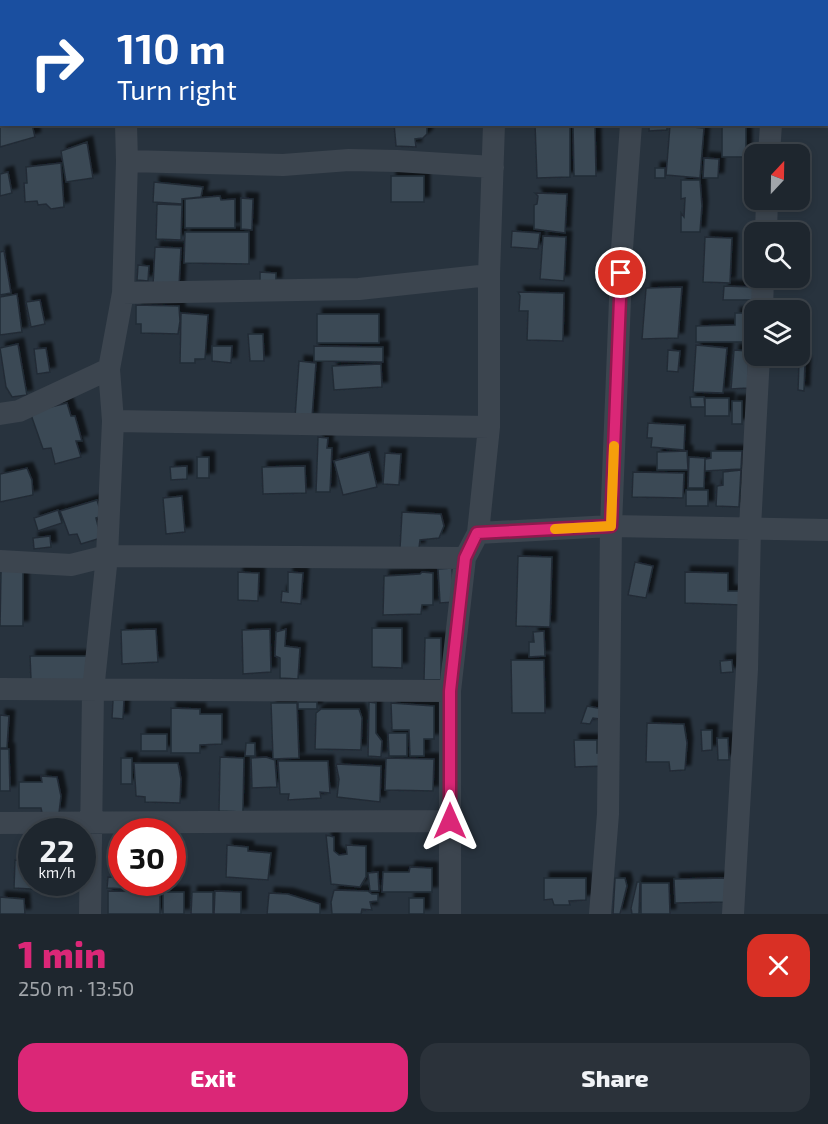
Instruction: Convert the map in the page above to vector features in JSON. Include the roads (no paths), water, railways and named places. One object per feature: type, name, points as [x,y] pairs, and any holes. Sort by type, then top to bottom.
[{"type":"street","points":[[90,818],[93,691],[107,556],[113,421],[109,369],[123,293],[126,126]]},
{"type":"street","points":[[450,914],[450,691],[465,558],[477,533],[489,427],[489,275],[494,126]]},
{"type":"street","points":[[600,914],[608,814],[611,526],[622,249],[631,126]]},
{"type":"street","points":[[770,144],[771,126]]},
{"type":"street","points":[[127,161],[283,165],[349,160],[493,167]]},
{"type":"street","points":[[123,293],[358,289],[489,275]]},
{"type":"street","points":[[733,914],[747,669],[750,528],[758,366]]},
{"type":"street","points":[[0,414],[19,411],[109,369]]},
{"type":"street","points":[[113,421],[489,427]]},
{"type":"street","points":[[477,533],[611,526],[828,530]]},
{"type":"street","points":[[0,561],[71,565],[107,556],[465,558]]},
{"type":"street","points":[[0,689],[450,691]]},
{"type":"street","points":[[96,823],[450,821]]},
{"type":"street","points":[[0,823],[18,823]]},
{"type":"street","points":[[90,896],[90,914]]}]
